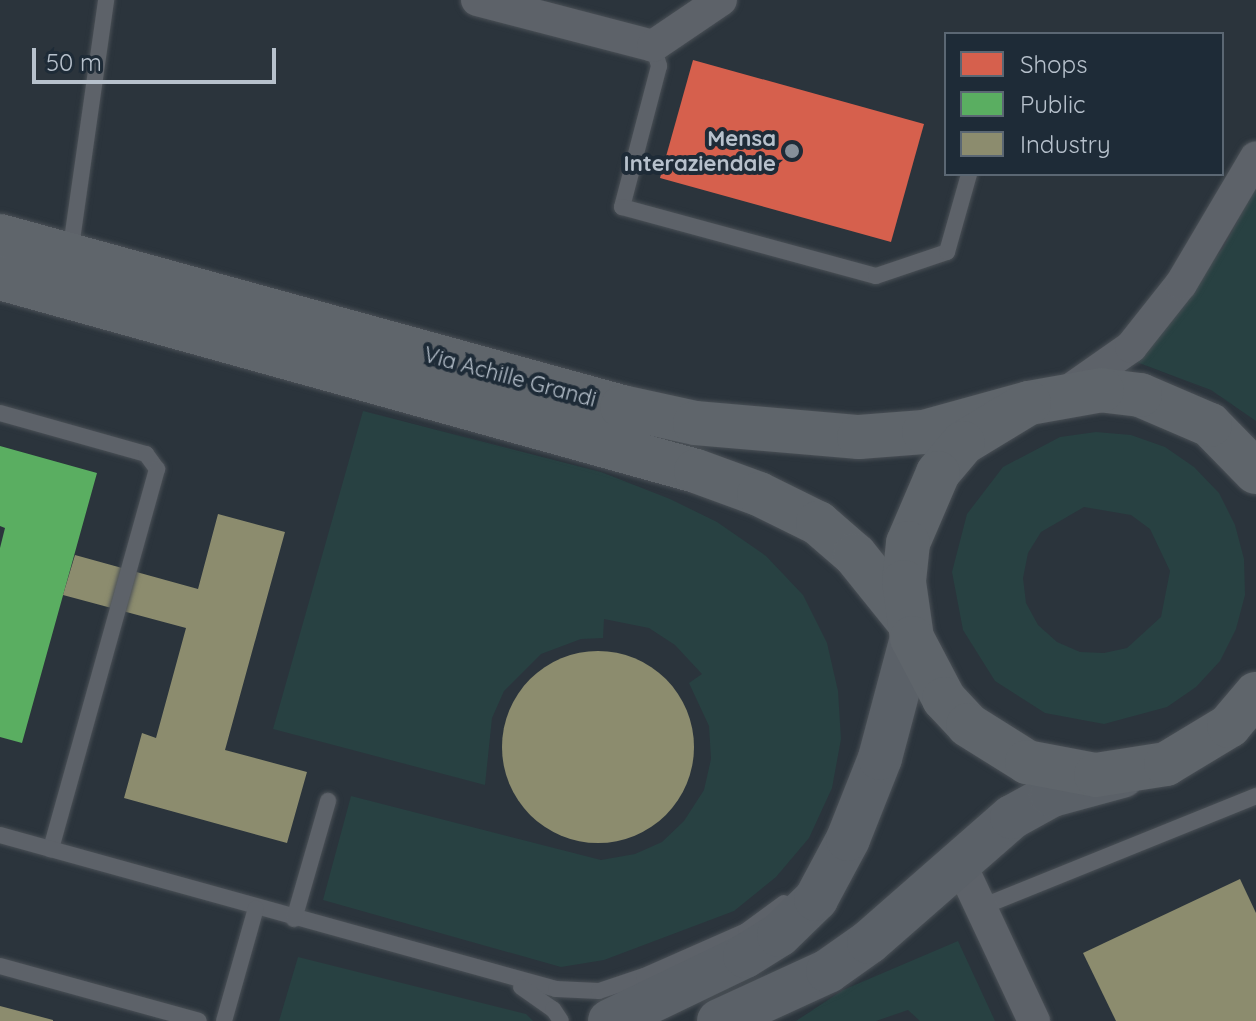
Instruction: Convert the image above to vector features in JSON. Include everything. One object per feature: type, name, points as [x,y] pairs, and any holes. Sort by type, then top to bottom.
[{"type":"main road","name":"Via Achille Grandi","points":[[0,236],[622,407],[695,423],[859,437],[924,432],[1046,398]]},
{"type":"main road","name":"Via Achille Grandi","points":[[0,278],[611,447],[759,494],[818,523],[855,555],[910,629],[944,699],[996,746],[1061,772],[1130,773]]},
{"type":"main road","points":[[610,1021],[779,935],[816,899],[848,839],[895,709],[910,629],[908,543],[938,473],[974,435],[1046,398],[1127,393],[1176,407],[1210,425],[1256,472]]},
{"type":"main road","points":[[1200,747],[1229,726],[1256,694]]},
{"type":"main road","points":[[757,1021],[869,942],[1012,817],[1052,795],[1130,773],[1200,747],[1256,717]]},
{"type":"main road","points":[[719,1021],[828,971]]},
{"type":"street","points":[[477,0],[653,46],[721,0]]},
{"type":"street","points":[[1046,398],[1131,347],[1181,284],[1256,157]]},
{"type":"street","points":[[959,861],[1034,1021]]},
{"type":"lane","points":[[70,256],[106,0]]},
{"type":"lane","points":[[653,46],[659,66],[622,207],[876,276],[947,252],[968,176]]},
{"type":"lane","points":[[0,413],[146,454],[157,469],[51,849]]},
{"type":"lane","points":[[979,908],[1256,796]]},
{"type":"lane","points":[[294,919],[328,801]]},
{"type":"lane","points":[[0,835],[509,980],[599,991],[746,931],[798,888],[848,839]]},
{"type":"lane","points":[[224,1021],[256,908]]},
{"type":"lane","points":[[0,966],[199,1021]]},
{"type":"lane","points":[[509,980],[538,996],[561,1021]]},
{"type":"green space","points":[[1256,186],[1256,421],[1211,390],[1131,360],[1223,248]]},
{"type":"green space","points":[[363,411],[601,472],[670,499],[717,522],[766,556],[803,595],[827,643],[838,691],[841,739],[832,788],[809,838],[776,877],[734,911],[604,960],[561,967],[323,900],[351,796],[601,860],[635,854],[662,842],[684,821],[704,790],[711,759],[709,726],[689,683],[702,674],[675,645],[649,628],[604,619],[603,638],[581,639],[541,654],[504,691],[492,718],[485,785],[273,729]]},
{"type":"green space","points":[[1096,432],[1131,435],[1165,447],[1194,467],[1219,493],[1235,525],[1244,559],[1245,595],[1236,629],[1220,661],[1196,687],[1167,707],[1104,724],[1045,713],[995,681],[963,630],[952,572],[967,514],[1003,467],[1060,437]],"holes":[[[1084,507],[1131,515],[1150,529],[1170,571],[1161,617],[1127,648],[1104,653],[1080,652],[1057,642],[1038,625],[1026,603],[1023,578],[1028,553],[1041,532]]]},
{"type":"green space","points":[[958,941],[995,1021],[920,1021],[908,1010],[876,1021],[796,1021],[843,990]]},
{"type":"green space","points":[[298,957],[526,1014],[533,1021],[279,1021]]},
{"type":"building: Shops","name":"Mensa Interaziendale","points":[[693,60],[924,124],[891,242],[660,178]]},
{"type":"building: Public","points":[[0,446],[97,473],[22,743],[0,737],[0,548],[5,528],[0,526]]},
{"type":"building: Industry","points":[[218,514],[285,532],[225,750],[307,772],[287,843],[124,798],[142,733],[156,738],[186,628],[63,595],[75,555],[198,589]]},
{"type":"building: Industry","points":[[598,651],[635,658],[666,679],[687,710],[694,747],[687,784],[666,815],[635,836],[598,843],[561,836],[530,815],[509,784],[502,747],[509,710],[530,679],[561,658]]},
{"type":"building: Industry","points":[[1240,879],[1256,913],[1256,1021],[1116,1021],[1083,953]]},
{"type":"building: Industry","points":[[0,1006],[53,1020],[53,1021],[0,1021]]},
{"type":"place","name":"Mensa Interaziendale","points":[[792,151]]}]
